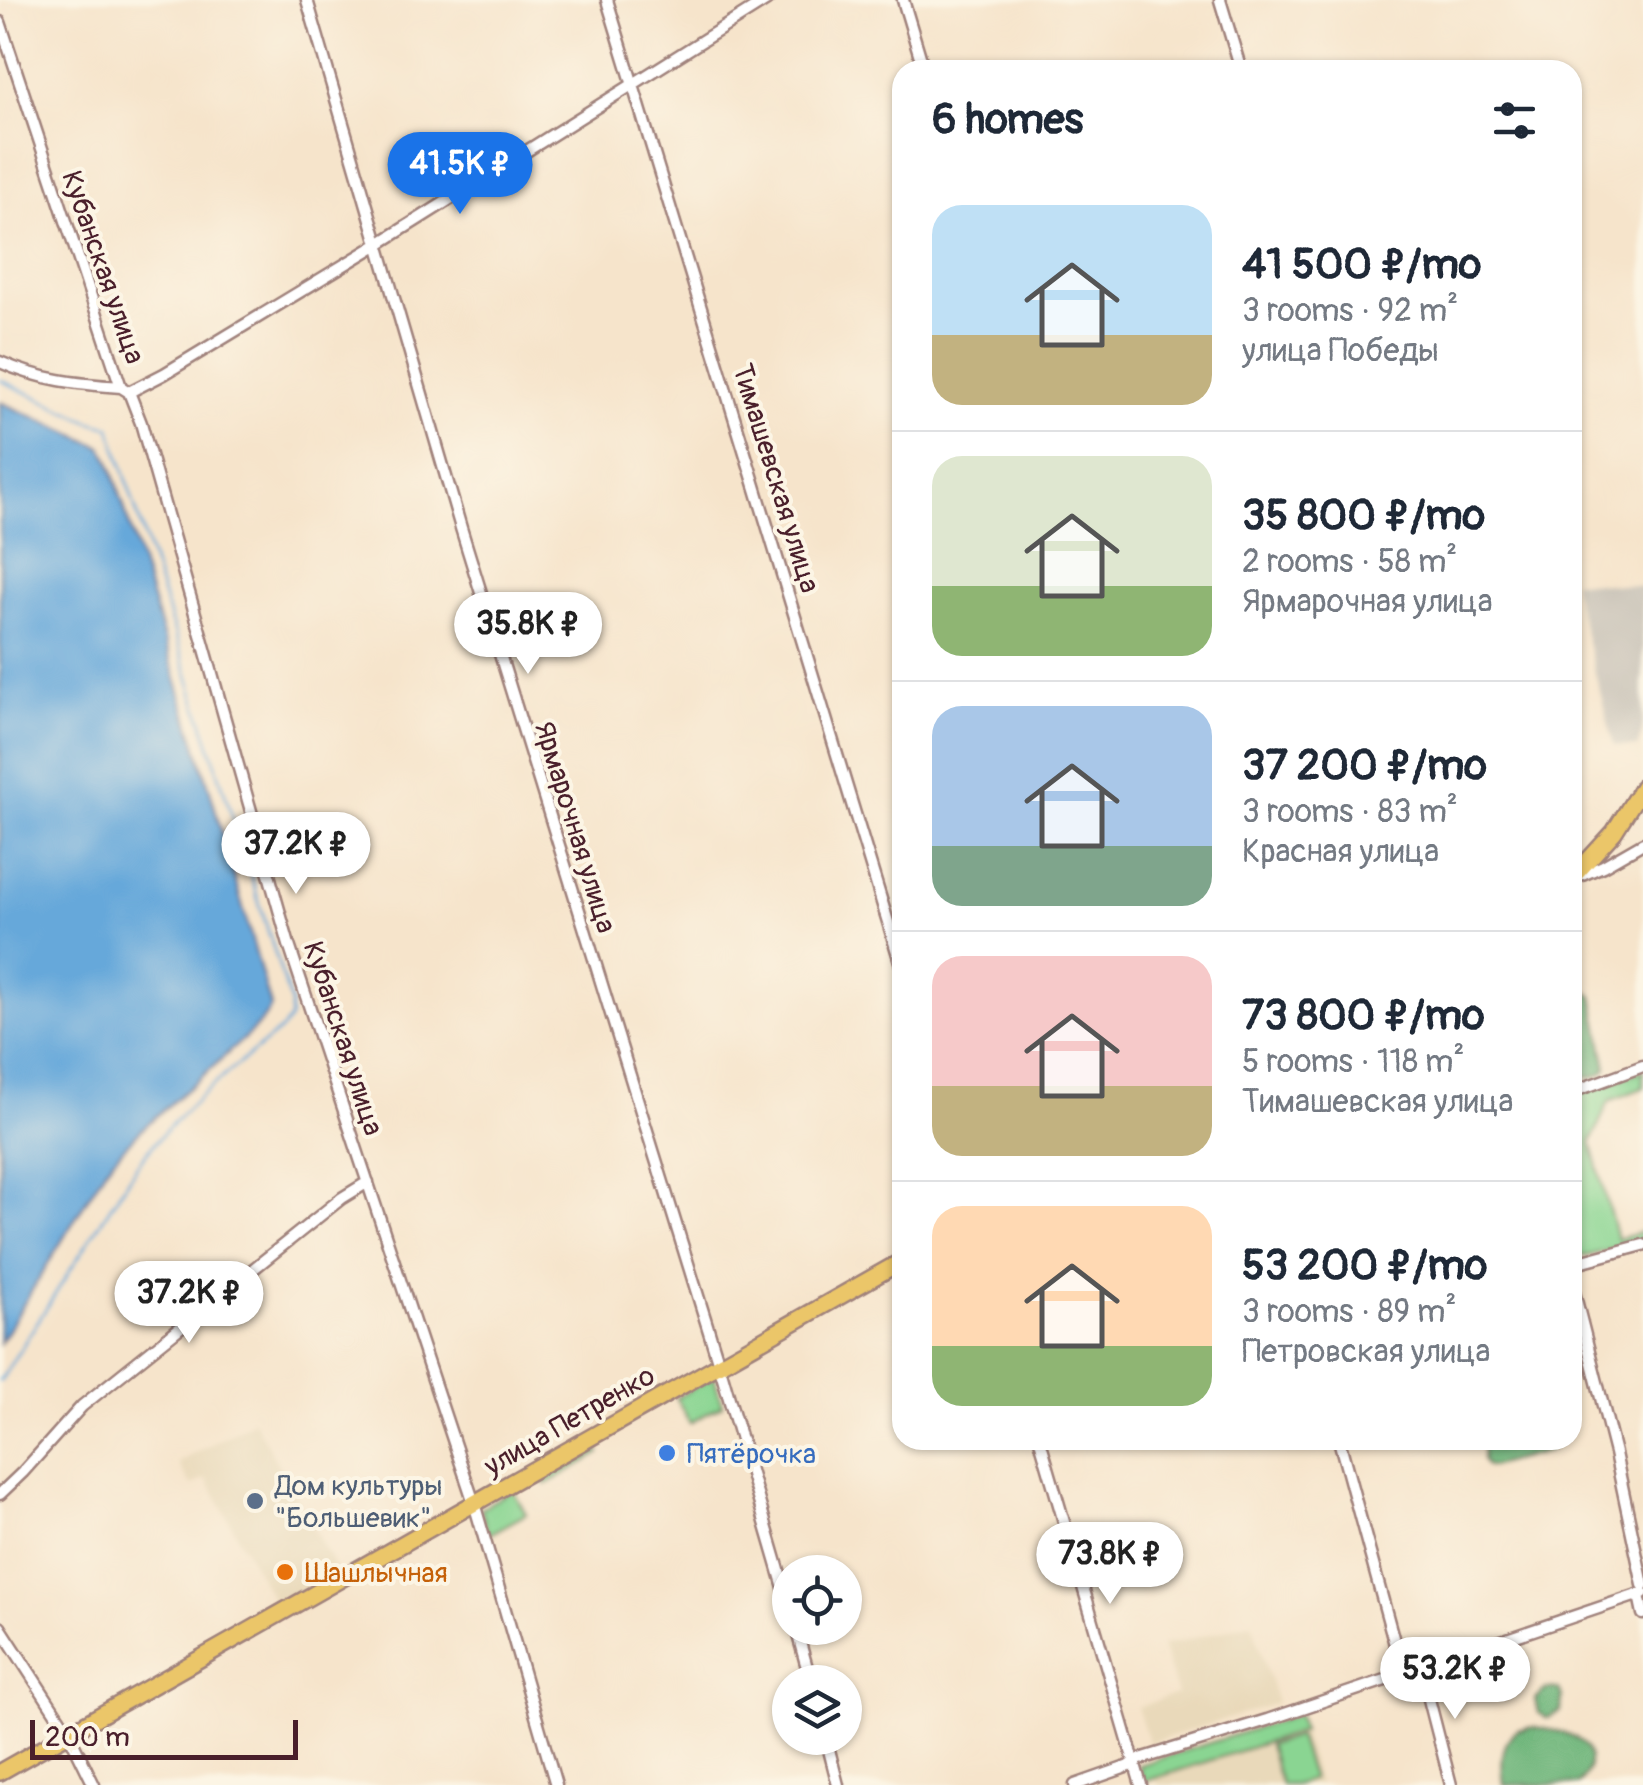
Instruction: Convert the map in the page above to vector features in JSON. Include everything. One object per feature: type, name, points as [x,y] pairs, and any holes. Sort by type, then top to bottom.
[{"type":"main road","points":[[1582,868],[1614,832],[1643,786]]},
{"type":"main road","name":"улица Петренко","points":[[0,1772],[892,1267]]},
{"type":"street","name":"Ярмарочная улица","points":[[307,0],[461,528],[774,1555]]},
{"type":"street","name":"Тимашевская улица","points":[[607,0],[892,935]]},
{"type":"street","points":[[0,362],[55,381],[125,389],[164,374],[767,0]]},
{"type":"street","points":[[903,0],[921,60]]},
{"type":"street","points":[[1220,0],[1237,60]]},
{"type":"street","name":"Кубанская улица","points":[[0,22],[38,140],[140,423],[290,946],[474,1503],[556,1785]]},
{"type":"street","points":[[1614,832],[1643,843]]},
{"type":"street","points":[[1582,875],[1643,843]]},
{"type":"street","points":[[1582,1088],[1643,1066]]},
{"type":"street","points":[[0,1494],[82,1406],[342,1198],[368,1182]]},
{"type":"street","points":[[1582,1261],[1643,1245]]},
{"type":"street","points":[[1582,1324],[1614,1453],[1642,1591],[1643,1614]]},
{"type":"street","points":[[1043,1450],[1141,1785]]},
{"type":"street","points":[[1342,1450],[1403,1674]]},
{"type":"street","points":[[1074,1785],[1642,1591]]},
{"type":"street","points":[[0,1626],[68,1732],[94,1785]]},
{"type":"street","points":[[1421,1668],[1451,1785]]},
{"type":"street","points":[[830,1755],[838,1785]]},
{"type":"shaded area","points":[[1582,582],[1643,587],[1643,727],[1638,747],[1614,745],[1582,623]]},
{"type":"shaded area","points":[[254,1421],[337,1571],[276,1606],[206,1478],[191,1486],[178,1463]]},
{"type":"shaded area","points":[[1252,1623],[1277,1703],[1149,1743],[1137,1707],[1177,1694],[1162,1646]]},
{"type":"shaded area","points":[[1302,1731],[1319,1785],[1158,1785],[1156,1778]]},
{"type":"green space","points":[[1582,990],[1593,997],[1607,1068],[1603,1073],[1584,1076]]},
{"type":"green space","points":[[1643,1070],[1643,1088],[1609,1101],[1591,1142],[1617,1239],[1643,1232],[1643,1241],[1587,1256],[1582,1256],[1582,1093]]},
{"type":"green space","points":[[714,1376],[722,1405],[690,1423],[676,1398]]},
{"type":"green space","points":[[595,1443],[600,1453],[546,1484],[541,1474]]},
{"type":"green space","points":[[1482,1450],[1550,1450],[1490,1467],[1482,1459]]},
{"type":"green space","points":[[513,1490],[526,1514],[488,1535],[481,1508]]},
{"type":"green space","points":[[1545,1690],[1559,1690],[1562,1697],[1561,1711],[1547,1718],[1538,1713],[1535,1699]]},
{"type":"green space","points":[[1298,1715],[1302,1731],[1143,1782],[1139,1765]]},
{"type":"green space","points":[[1534,1727],[1570,1735],[1585,1747],[1589,1766],[1578,1784],[1504,1785],[1502,1763],[1507,1742],[1516,1730]]},
{"type":"green space","points":[[1298,1736],[1312,1779],[1281,1785],[1268,1745]]},
{"type":"water","points":[[0,402],[102,447],[110,461],[271,1007],[251,1032],[149,1123],[106,1168],[0,1343]]},
{"type":"waterway","points":[[0,380],[110,427],[291,1004],[290,1019],[282,1029],[187,1109],[137,1165],[0,1381]]},
{"type":"place","name":"Пятёрочка","points":[[667,1453]]},
{"type":"place","name":"Дом культуры \"Большевик\"","points":[[255,1501]]},
{"type":"place","name":"Шашлычная","points":[[285,1572]]}]
